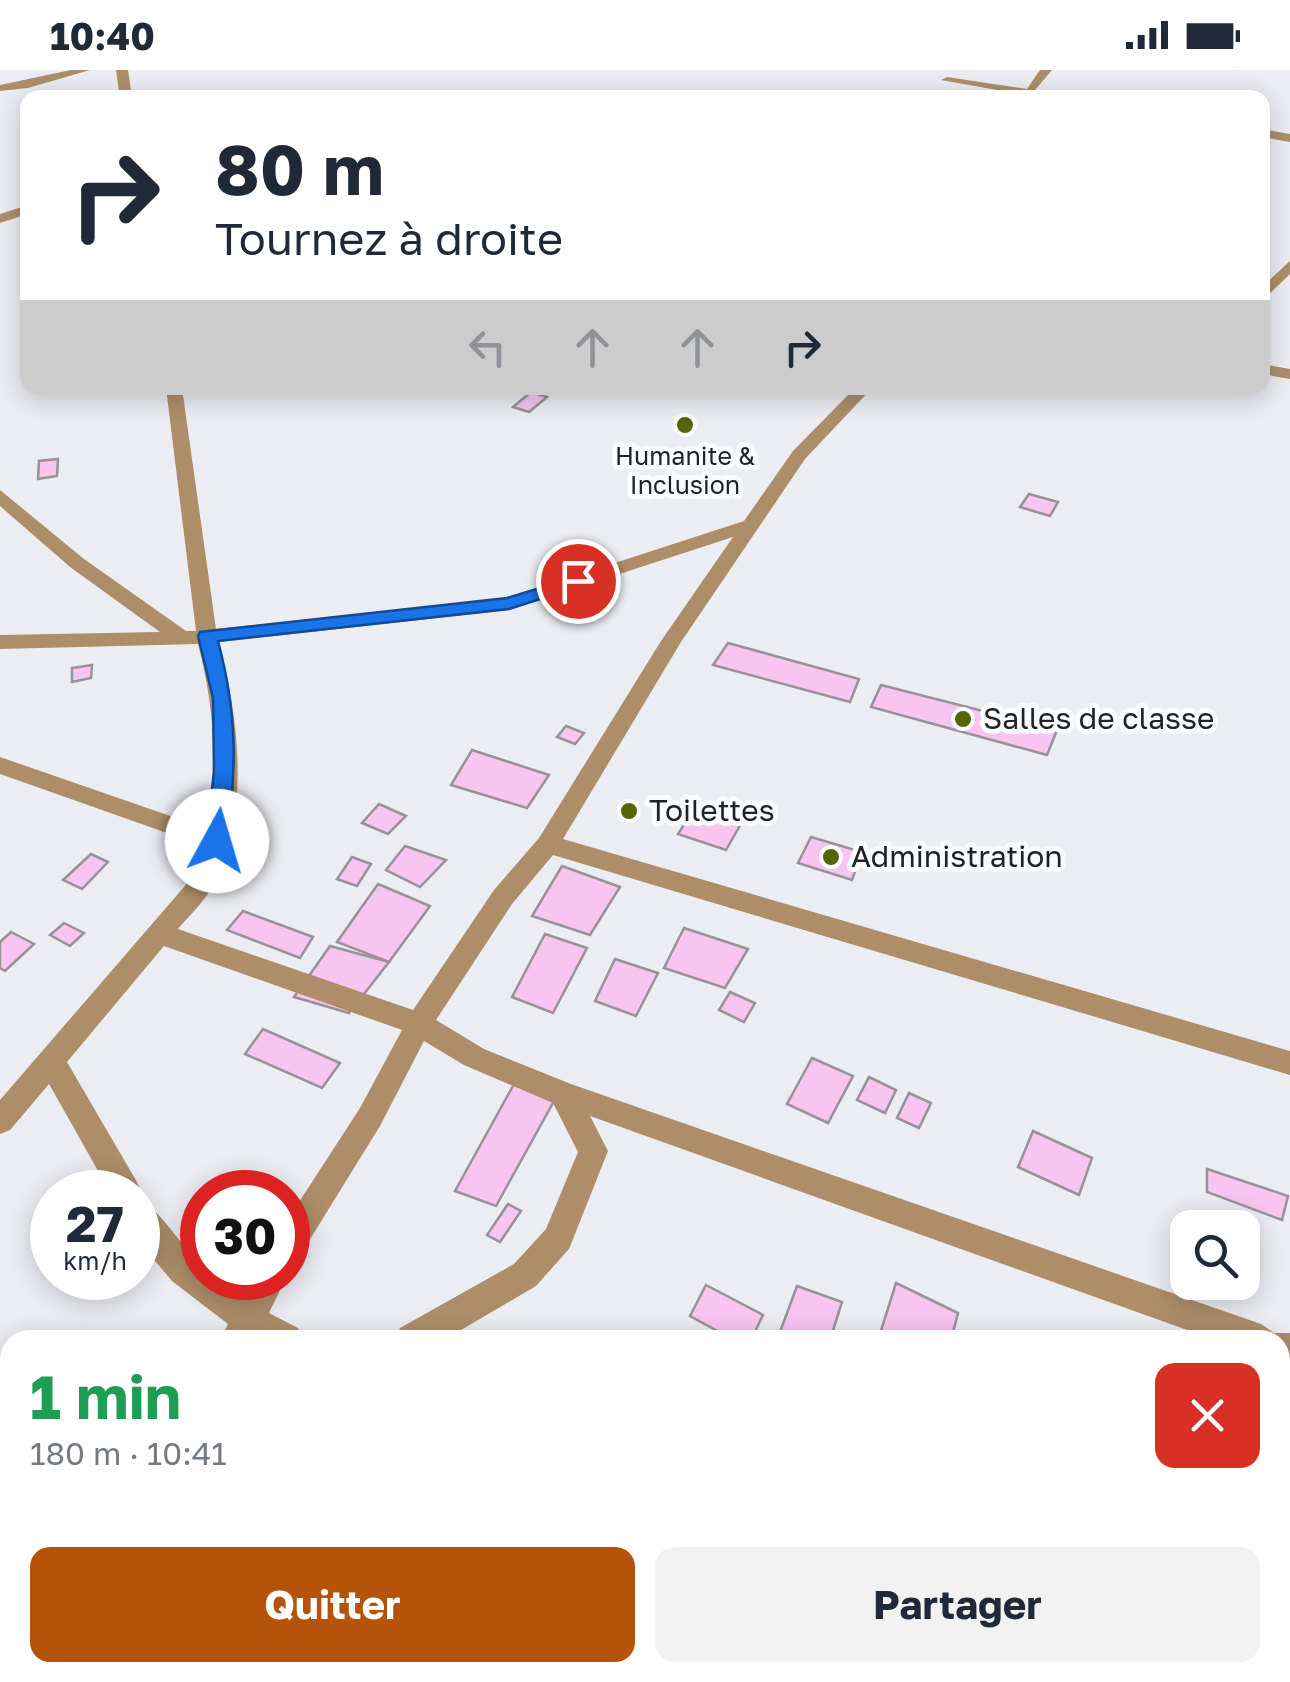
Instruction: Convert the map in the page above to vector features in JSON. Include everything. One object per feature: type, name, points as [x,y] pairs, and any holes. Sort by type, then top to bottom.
[{"type":"street","points":[[0,88],[84,70]]},
{"type":"street","points":[[975,90],[942,77],[1014,90]]},
{"type":"street","points":[[1270,288],[1290,265]]},
{"type":"street","points":[[0,1121],[201,884],[217,841],[225,772],[222,698],[207,636],[175,395]]},
{"type":"street","points":[[310,1212],[370,1118],[418,1024],[503,897],[548,844],[671,641],[798,456],[857,395]]},
{"type":"street","points":[[0,496],[77,563],[181,637]]},
{"type":"street","points":[[0,642],[207,636],[509,604],[750,524]]},
{"type":"street","points":[[0,765],[217,841]]},
{"type":"street","points":[[548,844],[1290,1064]]},
{"type":"street","points":[[162,934],[418,1024],[474,1057],[563,1094],[1233,1330]]},
{"type":"street","points":[[51,1061],[113,1170]]},
{"type":"street","points":[[429,1330],[525,1275],[558,1240],[593,1150],[563,1094]]},
{"type":"street","points":[[160,1241],[242,1330],[258,1300]]},
{"type":"building","points":[[527,395],[547,397],[529,412],[513,407]]},
{"type":"building","points":[[58,459],[57,476],[38,479],[39,461]]},
{"type":"building","points":[[1029,494],[1058,502],[1050,516],[1020,507]]},
{"type":"building","points":[[728,643],[859,679],[850,702],[713,665]]},
{"type":"building","points":[[92,665],[91,678],[72,682],[72,668]]},
{"type":"building","name":"Salles de classe","points":[[881,685],[1057,730],[1047,755],[871,707]]},
{"type":"building","points":[[566,726],[584,733],[575,744],[557,737]]},
{"type":"building","points":[[472,750],[549,775],[527,808],[451,785]]},
{"type":"building","points":[[379,804],[406,816],[388,834],[362,823]]},
{"type":"building","points":[[696,805],[742,822],[726,850],[678,834]]},
{"type":"building","name":"Administration","points":[[811,837],[862,852],[852,880],[798,863]]},
{"type":"building","points":[[405,846],[446,860],[420,887],[386,870]]},
{"type":"building","points":[[91,854],[108,862],[82,889],[63,880]]},
{"type":"building","points":[[352,857],[371,864],[357,886],[337,879]]},
{"type":"building","points":[[562,866],[620,887],[590,935],[532,916]]},
{"type":"building","points":[[378,884],[430,906],[389,962],[337,942]]},
{"type":"building","points":[[243,911],[313,937],[300,958],[227,930]]},
{"type":"building","points":[[64,923],[84,933],[70,946],[50,935]]},
{"type":"building","points":[[684,928],[748,949],[725,988],[664,968]]},
{"type":"building","points":[[11,932],[34,944],[5,971],[0,968],[0,942]]},
{"type":"building","points":[[545,934],[587,948],[553,1013],[512,997]]},
{"type":"building","points":[[330,946],[389,962],[349,1013],[294,997]]},
{"type":"building","points":[[615,959],[658,973],[636,1016],[595,1001]]},
{"type":"building","points":[[730,992],[755,1003],[744,1022],[719,1010]]},
{"type":"building","points":[[263,1029],[340,1063],[322,1088],[245,1054]]},
{"type":"building","points":[[812,1058],[853,1076],[828,1123],[787,1104]]},
{"type":"building","points":[[869,1077],[896,1090],[885,1113],[857,1100]]},
{"type":"building","points":[[514,1084],[554,1101],[496,1206],[455,1191]]},
{"type":"building","points":[[909,1093],[931,1103],[919,1128],[897,1118]]},
{"type":"building","points":[[1033,1131],[1092,1158],[1079,1195],[1018,1167]]},
{"type":"building","points":[[1207,1169],[1288,1196],[1282,1220],[1207,1192]]},
{"type":"building","points":[[508,1204],[521,1211],[500,1242],[487,1235]]},
{"type":"building","points":[[896,1283],[958,1313],[954,1330],[881,1330]]},
{"type":"building","points":[[706,1285],[763,1315],[756,1330],[716,1330],[690,1316]]},
{"type":"building","points":[[797,1286],[842,1302],[833,1330],[781,1330]]},
{"type":"place","name":"Humanite & Inclusion","points":[[685,425]]},
{"type":"place","name":"Salles de classe","points":[[963,719]]},
{"type":"place","name":"Toilettes","points":[[629,811]]},
{"type":"place","name":"Administration","points":[[831,857]]},
{"type":"route","points":[[217,841],[225,772],[222,698],[207,636],[509,604],[578,581]]}]
